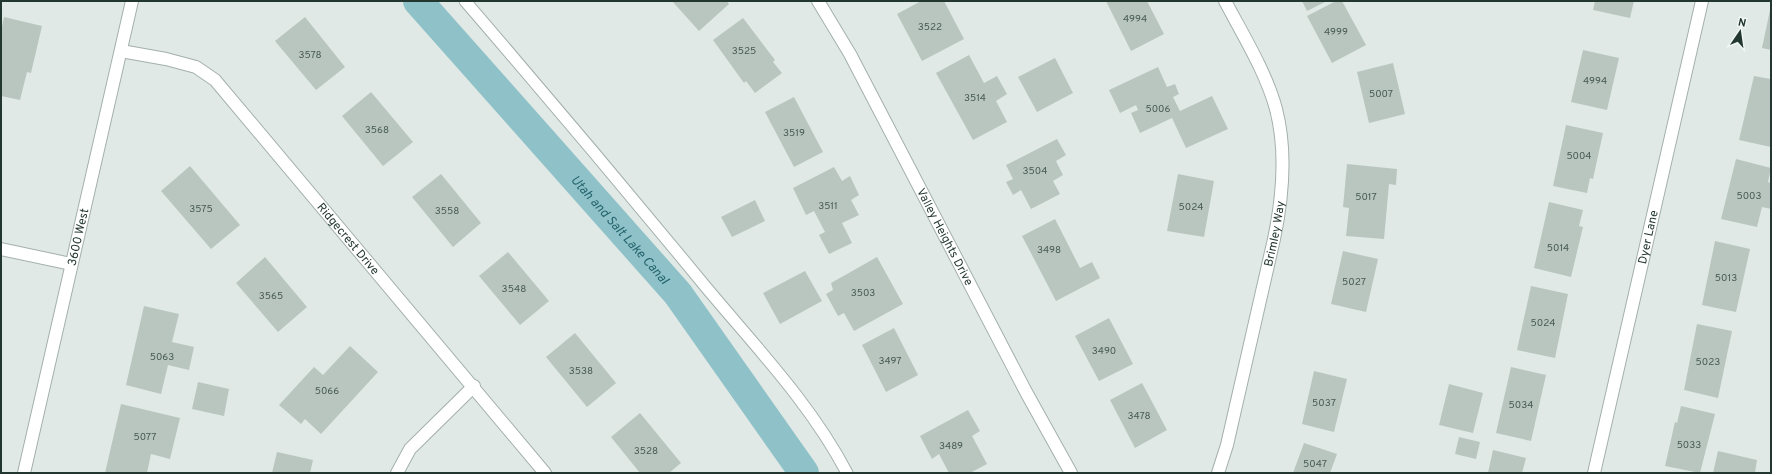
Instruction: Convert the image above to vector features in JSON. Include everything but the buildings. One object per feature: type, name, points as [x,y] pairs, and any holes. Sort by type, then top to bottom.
[{"type":"street","name":"3600 West","points":[[24,473],[132,1]]},
{"type":"street","name":"Valley Heights Drive","points":[[818,1],[850,54],[1026,392],[1071,473]]},
{"type":"street","name":"Brimley Way","points":[[1218,473],[1227,445],[1276,232],[1281,207],[1283,173],[1281,139],[1276,108],[1260,68],[1225,1]]},
{"type":"street","name":"Dyer Lane","points":[[1594,473],[1702,1]]},
{"type":"street","name":"Ridgecrest Drive","points":[[121,51],[166,59],[196,67],[215,80],[474,386],[545,473]]},
{"type":"street","points":[[1,249],[71,264]]},
{"type":"street","points":[[397,473],[410,450],[474,386]]},
{"type":"lane","points":[[465,1],[556,107],[788,384],[833,446],[847,473]]},
{"type":"waterway","name":"Utah and Salt Lake Canal","points":[[418,1],[678,294],[804,473]]}]
